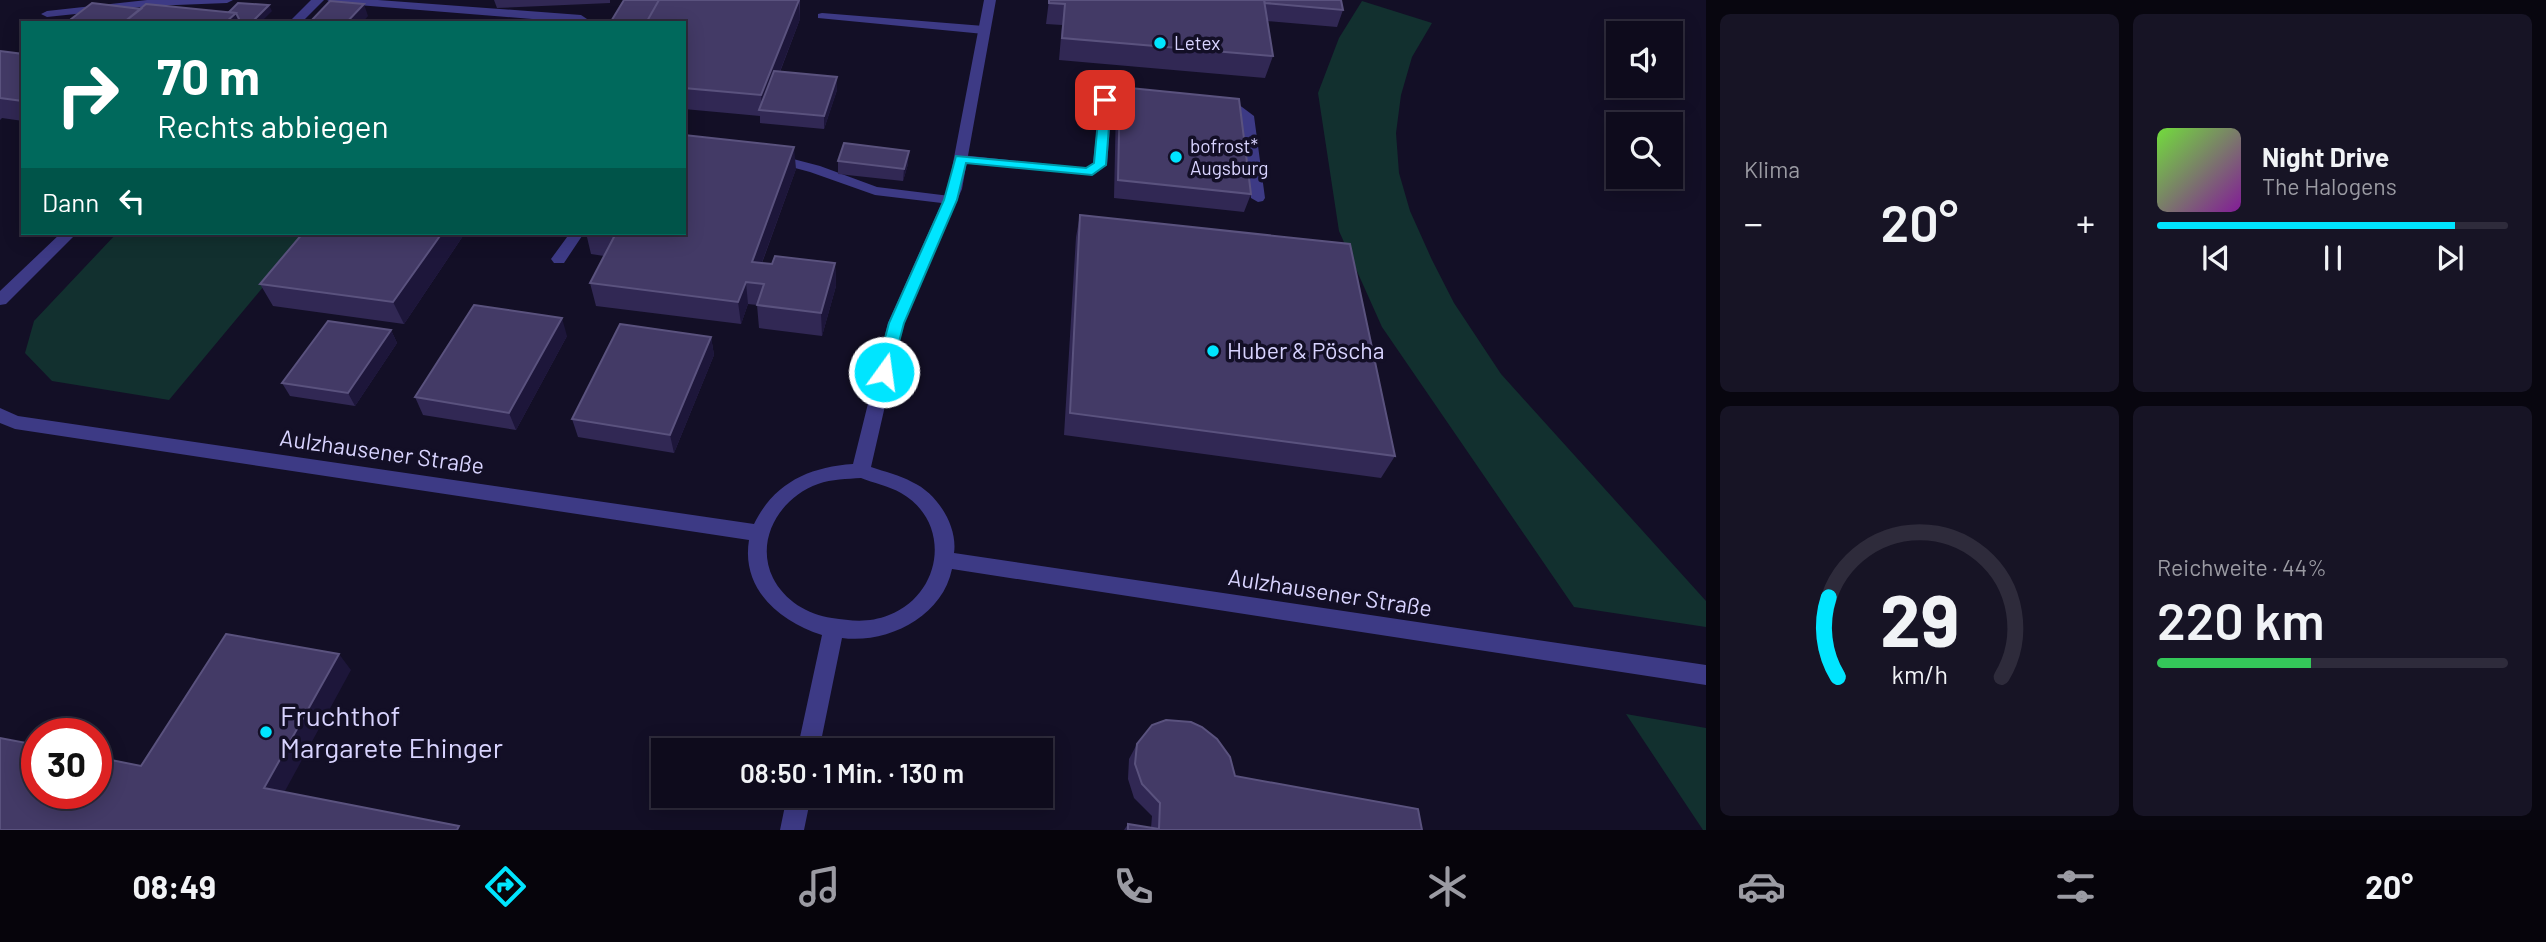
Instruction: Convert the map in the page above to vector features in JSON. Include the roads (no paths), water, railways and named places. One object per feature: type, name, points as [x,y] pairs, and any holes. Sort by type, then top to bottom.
[{"type":"street","points":[[47,14],[151,3],[227,0]]},
{"type":"street","points":[[296,21],[318,0]]},
{"type":"street","points":[[333,0],[408,10],[581,19]]},
{"type":"street","points":[[861,471],[896,323],[950,200],[961,159],[990,0]]},
{"type":"street","points":[[822,16],[984,30]]},
{"type":"street","points":[[961,159],[1088,172],[1100,165],[1105,100],[1119,93],[1158,98]]},
{"type":"street","points":[[1197,102],[1233,107],[1247,116],[1258,198]]},
{"type":"street","points":[[758,155],[815,169],[875,191],[950,200]]},
{"type":"street","points":[[0,300],[68,235]]},
{"type":"street","points":[[559,258],[576,235]]},
{"type":"street","name":"Aulzhausener Straße","points":[[0,415],[15,422],[758,533]]},
{"type":"street","points":[[861,471],[885,476],[906,486],[925,500],[938,518],[946,538],[946,560],[938,585],[921,607],[895,623],[865,631],[833,630],[803,620],[779,604],[763,582],[756,557],[758,533],[769,511],[786,493],[808,480],[834,472],[861,471]]},
{"type":"street","name":"Aulzhausener Straße","points":[[946,560],[1706,675]]},
{"type":"street","points":[[811,738],[833,630]]},
{"type":"street","points":[[792,830],[797,808]]},
{"type":"place","name":"Letex","points":[[1160,43]]},
{"type":"place","name":"bofrost* Augsburg","points":[[1176,157]]},
{"type":"place","name":"Huber & Pöscha","points":[[1213,351]]},
{"type":"place","name":"Fruchthof Margarete Ehinger","points":[[266,732]]}]
